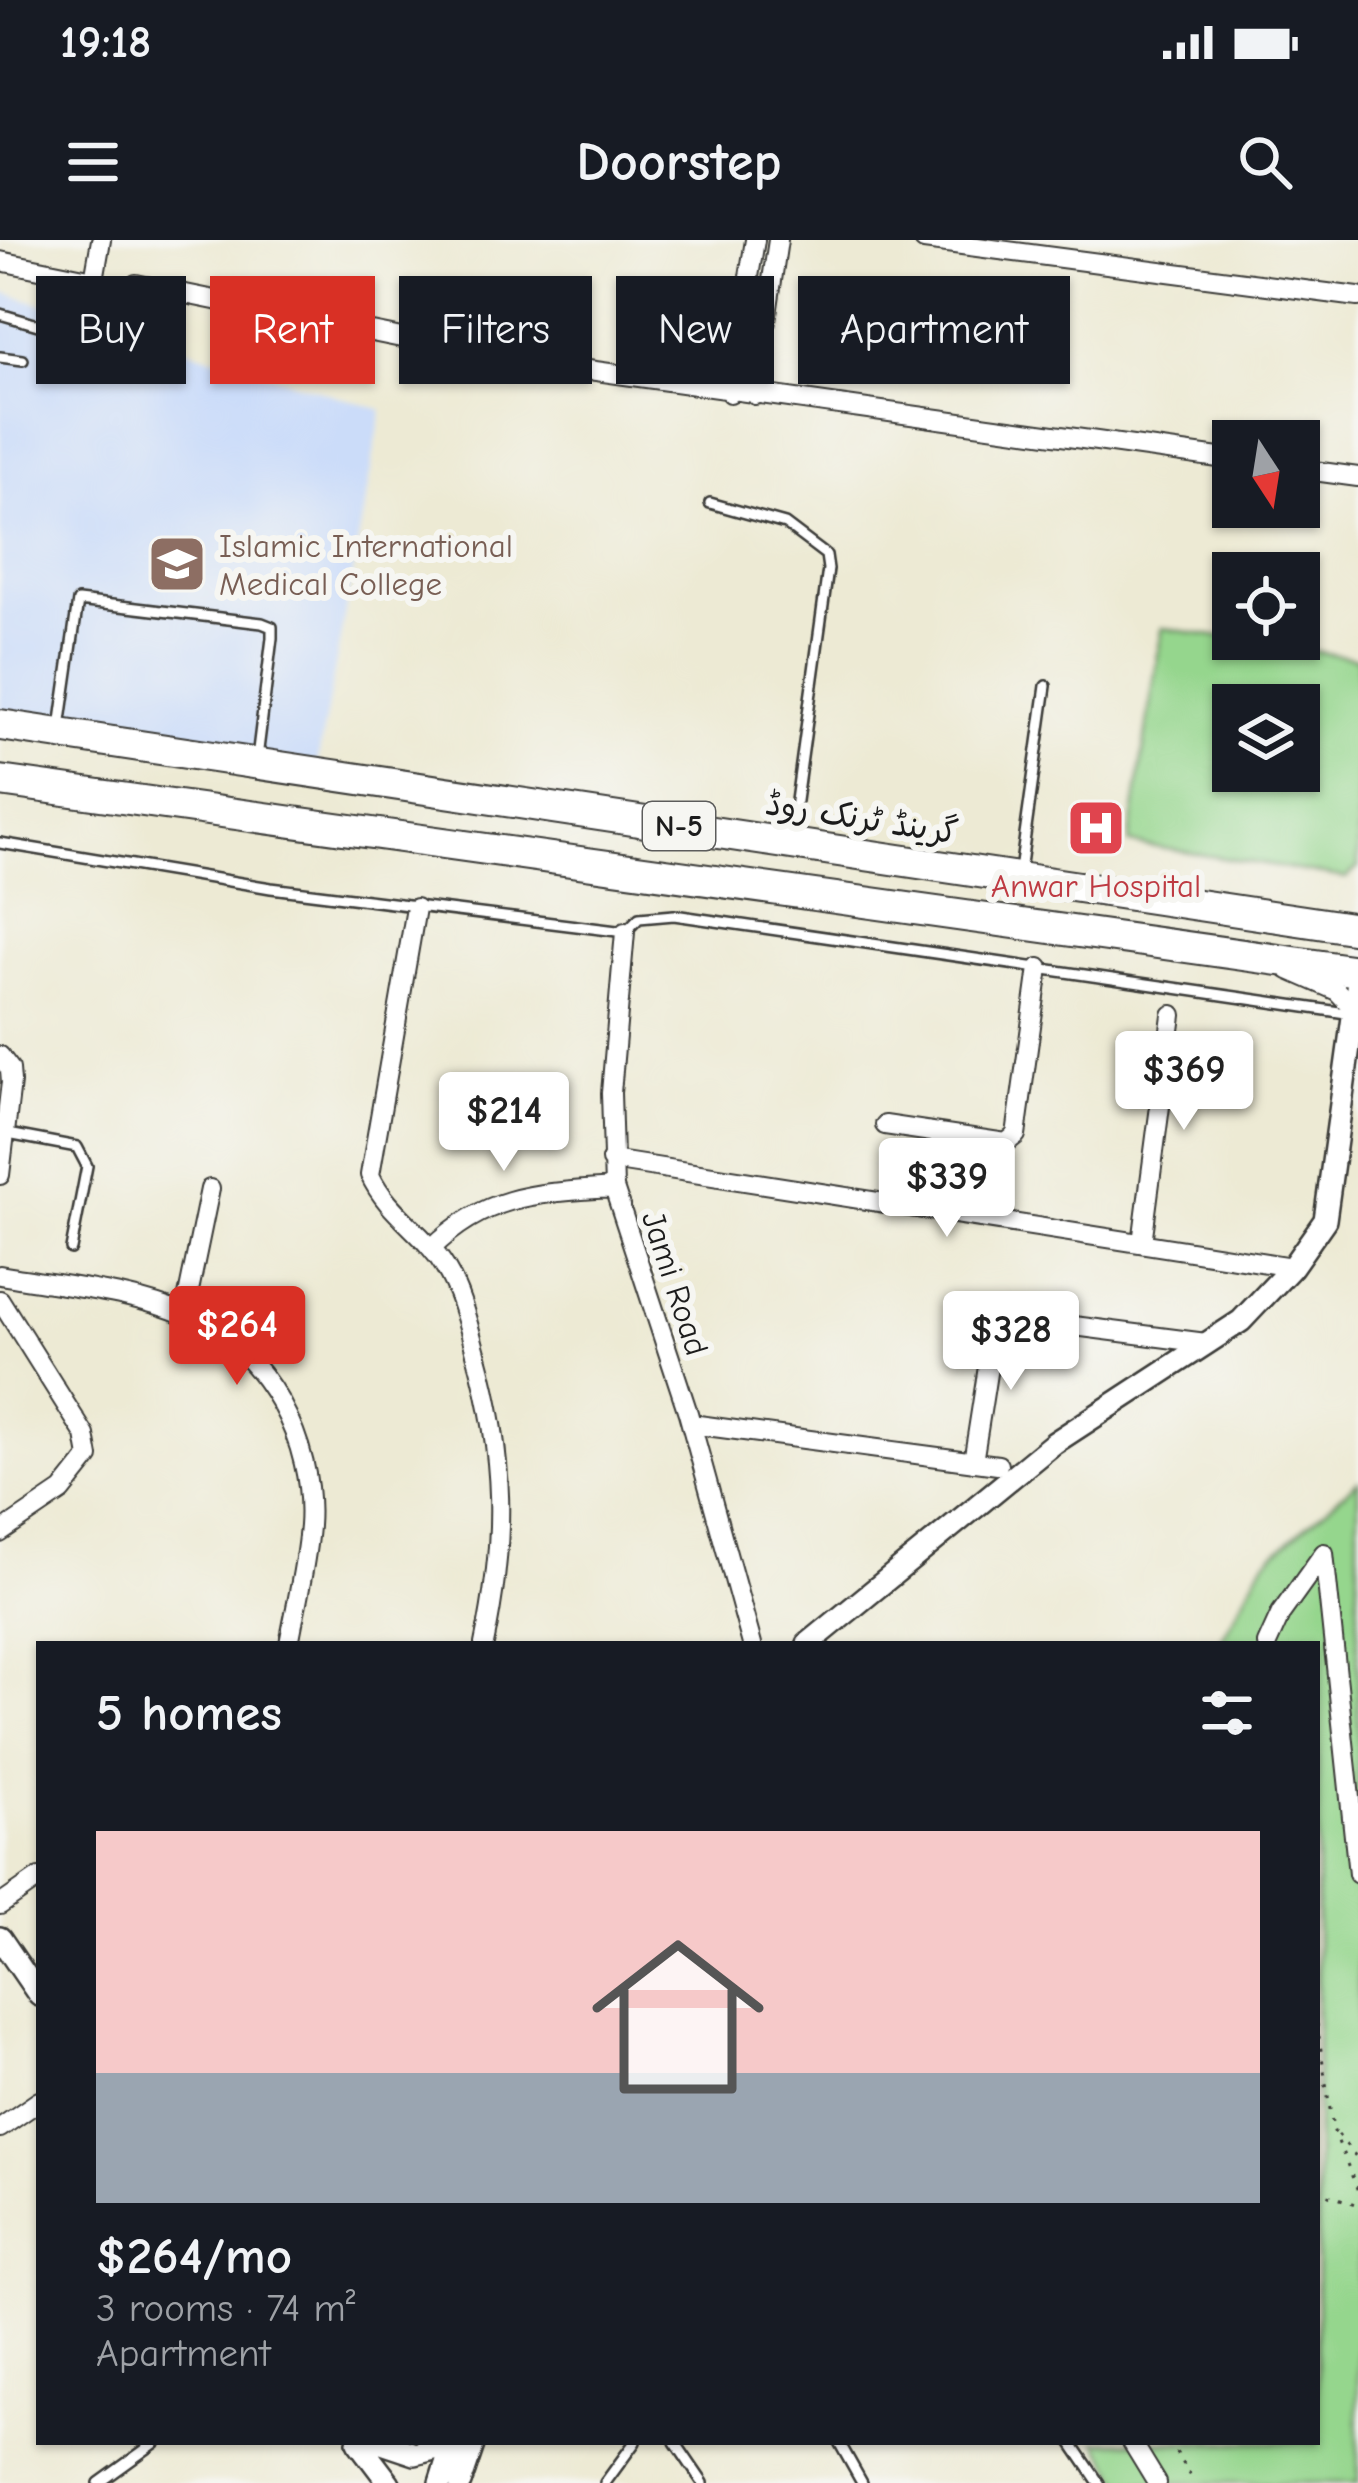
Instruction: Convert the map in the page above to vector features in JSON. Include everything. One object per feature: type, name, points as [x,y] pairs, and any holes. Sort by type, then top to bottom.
[{"type":"highway","name":"گرینڈ ٹرنک روڈ","points":[[0,725],[1358,928]]},
{"type":"highway","name":"N-5","points":[[0,781],[1358,971]]},
{"type":"street","points":[[0,260],[94,280],[101,240]]},
{"type":"street","points":[[730,393],[755,240]]},
{"type":"street","points":[[755,395],[778,240]]},
{"type":"street","points":[[924,240],[1358,297]]},
{"type":"street","points":[[186,294],[496,357],[1212,457]]},
{"type":"street","points":[[1320,472],[1358,477]]},
{"type":"street","points":[[416,908],[370,1175],[396,1216],[432,1248],[460,1298],[501,1471],[498,1577],[485,1641]]},
{"type":"street","name":"Jami Road","points":[[625,932],[611,1160],[614,1188],[691,1424],[751,1641]]},
{"type":"street","points":[[1270,962],[1336,992],[1357,1014]]},
{"type":"street","points":[[885,1125],[1006,1143],[1016,1135],[1039,968]]},
{"type":"street","points":[[812,1641],[1054,1443],[1240,1321],[1292,1267],[1325,1220],[1358,981]]},
{"type":"street","points":[[1142,1243],[1172,1015]]},
{"type":"street","points":[[0,1056],[10,1069],[8,1134],[0,1175]]},
{"type":"street","points":[[611,1160],[1292,1267]]},
{"type":"street","points":[[432,1248],[478,1208],[551,1192],[614,1188]]},
{"type":"street","points":[[184,1315],[210,1189]]},
{"type":"street","points":[[0,1274],[126,1297],[184,1315],[244,1353],[281,1401],[305,1463],[309,1524],[290,1641]]},
{"type":"street","points":[[0,1300],[85,1435],[89,1457],[62,1491],[0,1533]]},
{"type":"street","points":[[973,1462],[996,1316],[1206,1343]]},
{"type":"street","points":[[691,1424],[998,1465]]},
{"type":"street","points":[[1268,1641],[1281,1613],[1324,1553],[1358,1874]]},
{"type":"street","points":[[0,1905],[36,1880]]},
{"type":"street","points":[[0,1938],[36,1991]]},
{"type":"street","points":[[0,2128],[36,2103]]},
{"type":"street","points":[[360,2445],[389,2483]]},
{"type":"street","points":[[388,2445],[415,2454],[452,2445]]},
{"type":"street","points":[[440,2483],[459,2445]]},
{"type":"street","points":[[460,2445],[460,2483]]},
{"type":"street","points":[[1134,2445],[1157,2483]]},
{"type":"lane","points":[[0,314],[36,324]]},
{"type":"lane","points":[[0,357],[23,360]]},
{"type":"lane","points":[[710,503],[785,524],[826,555],[790,843]]},
{"type":"lane","points":[[60,734],[78,601],[262,623],[272,627],[272,638],[256,763]]},
{"type":"lane","points":[[1019,878],[1046,686]]},
{"type":"lane","points":[[0,843],[416,908],[625,932],[639,918],[674,915],[1357,1014]]},
{"type":"lane","points":[[8,1134],[77,1147],[84,1155],[87,1166],[70,1249]]},
{"type":"lane","points":[[99,2483],[153,2445]]},
{"type":"lane","points":[[604,2483],[633,2445]]},
{"type":"lane","points":[[677,2445],[704,2483]]},
{"type":"lane","points":[[840,2445],[862,2483]]},
{"type":"lane","points":[[1073,2445],[1099,2483]]},
{"type":"path","points":[[1320,2042],[1333,2129],[1358,2191]]},
{"type":"path","points":[[1320,2079],[1328,2090]]},
{"type":"path","points":[[1333,2129],[1358,2158]]},
{"type":"path","points":[[1320,2192],[1358,2205]]},
{"type":"path","points":[[1172,2445],[1195,2483]]},
{"type":"shaded area","name":"Islamic International Medical College","points":[[0,291],[36,302],[36,384],[186,384],[186,349],[210,356],[210,384],[299,384],[382,410],[317,764],[0,717]]},
{"type":"green space","points":[[1162,628],[1212,636],[1212,660],[1320,660],[1320,652],[1358,658],[1358,868],[1346,878],[1129,843]]},
{"type":"green space","points":[[1358,1481],[1358,2483],[1123,2483],[1099,2445],[1320,2445],[1320,1641],[1221,1641],[1264,1562]]},
{"type":"place","name":"Islamic International Medical College","points":[[177,564]]},
{"type":"place","name":"Anwar Hospital","points":[[1096,828]]}]
